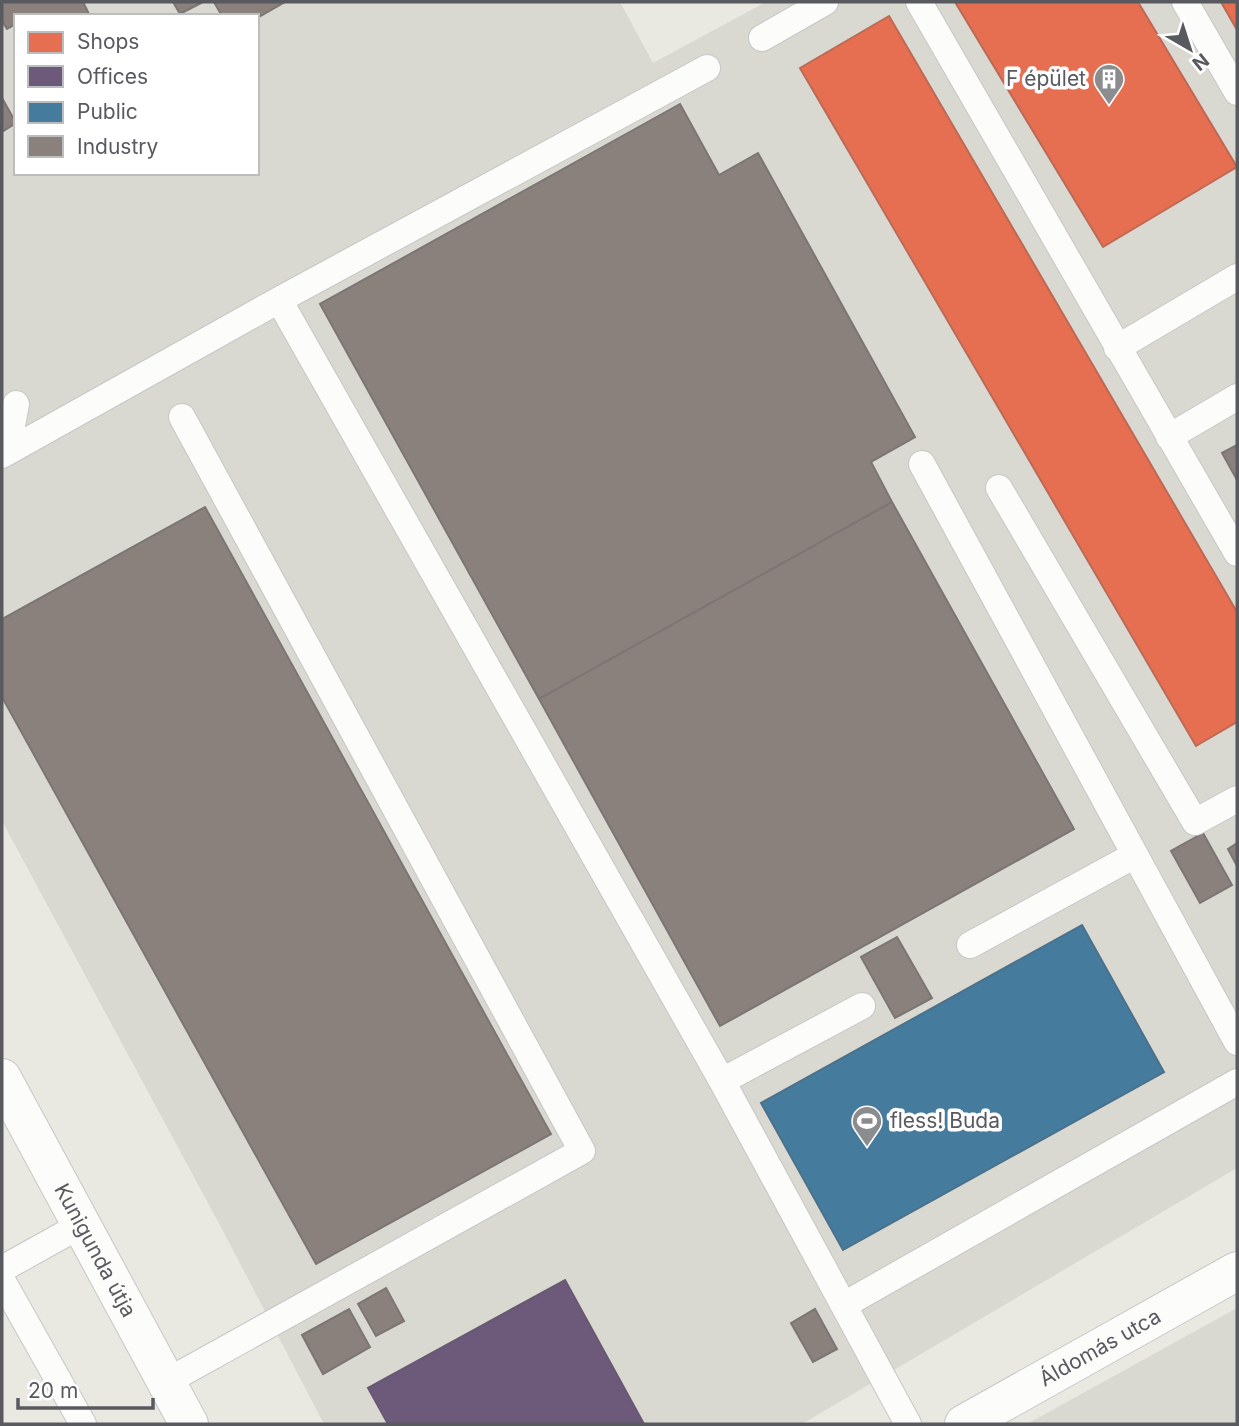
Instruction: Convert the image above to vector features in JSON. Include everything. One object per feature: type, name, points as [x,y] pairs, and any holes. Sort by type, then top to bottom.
[{"type":"street","name":"Kunigunda útja","points":[[2,1078],[189,1424]]},
{"type":"street","name":"Áldomás utca","points":[[964,1424],[1237,1271]]},
{"type":"lane","points":[[762,38],[825,2]]},
{"type":"lane","points":[[919,2],[1237,553]]},
{"type":"lane","points":[[1185,2],[1237,92]]},
{"type":"lane","points":[[4,454],[279,300],[707,68]]},
{"type":"lane","points":[[1117,348],[1237,277]]},
{"type":"lane","points":[[279,300],[722,1081],[908,1424]]},
{"type":"lane","points":[[1169,437],[1237,397]]},
{"type":"lane","points":[[4,454],[16,404]]},
{"type":"lane","points":[[166,1382],[582,1151],[182,417]]},
{"type":"lane","points":[[922,464],[1237,1042]]},
{"type":"lane","points":[[999,488],[1195,822],[1237,799]]},
{"type":"lane","points":[[970,945],[1135,855]]},
{"type":"lane","points":[[722,1081],[862,1006]]},
{"type":"lane","points":[[844,1305],[1237,1082]]},
{"type":"lane","points":[[2,1269],[81,1225]]},
{"type":"lane","points":[[2,1280],[83,1424]]},
{"type":"shaded area","points":[[2,2],[620,2],[653,63],[766,2],[1237,2],[1237,1168],[802,1424],[324,1424],[2,821]]},
{"type":"shaded area","points":[[1237,1308],[1237,1424],[1027,1424]]},
{"type":"building: Shops","name":"F épület","points":[[955,2],[1138,2],[1237,167],[1103,247]]},
{"type":"building: Shops","points":[[1221,2],[1237,2],[1237,30]]},
{"type":"building: Shops","points":[[889,16],[1237,612],[1237,722],[1196,746],[800,68]]},
{"type":"building: Offices","points":[[565,1280],[644,1424],[388,1424],[368,1388]]},
{"type":"building: Public","points":[[1082,925],[1164,1072],[843,1250],[761,1103]]},
{"type":"building: Industry","points":[[2,2],[83,2],[89,14],[14,14],[14,25],[7,29],[2,21]]},
{"type":"building: Industry","points":[[173,2],[203,2],[180,14]]},
{"type":"building: Industry","points":[[214,2],[285,2],[259,17],[259,14],[221,14]]},
{"type":"building: Industry","points":[[2,98],[14,124],[2,132]]},
{"type":"building: Industry","points":[[680,104],[719,175],[758,153],[915,437],[871,462],[892,502],[539,699],[320,304]]},
{"type":"building: Industry","points":[[1237,445],[1237,480],[1222,453]]},
{"type":"building: Industry","points":[[892,502],[1074,829],[720,1026],[539,699]]},
{"type":"building: Industry","points":[[205,507],[551,1134],[316,1264],[2,697],[2,619]]},
{"type":"building: Industry","points":[[1203,833],[1232,885],[1200,903],[1171,851]]},
{"type":"building: Industry","points":[[1237,843],[1237,866],[1228,849]]},
{"type":"building: Industry","points":[[897,937],[932,998],[895,1018],[861,957]]},
{"type":"building: Industry","points":[[386,1288],[404,1321],[376,1336],[358,1304]]},
{"type":"building: Industry","points":[[349,1309],[370,1347],[323,1374],[302,1335]]},
{"type":"building: Industry","points":[[815,1309],[837,1349],[813,1362],[791,1323]]},
{"type":"place","name":"F épület","points":[[1109,106]]},
{"type":"place","name":"fless! Buda","points":[[867,1148]]}]
